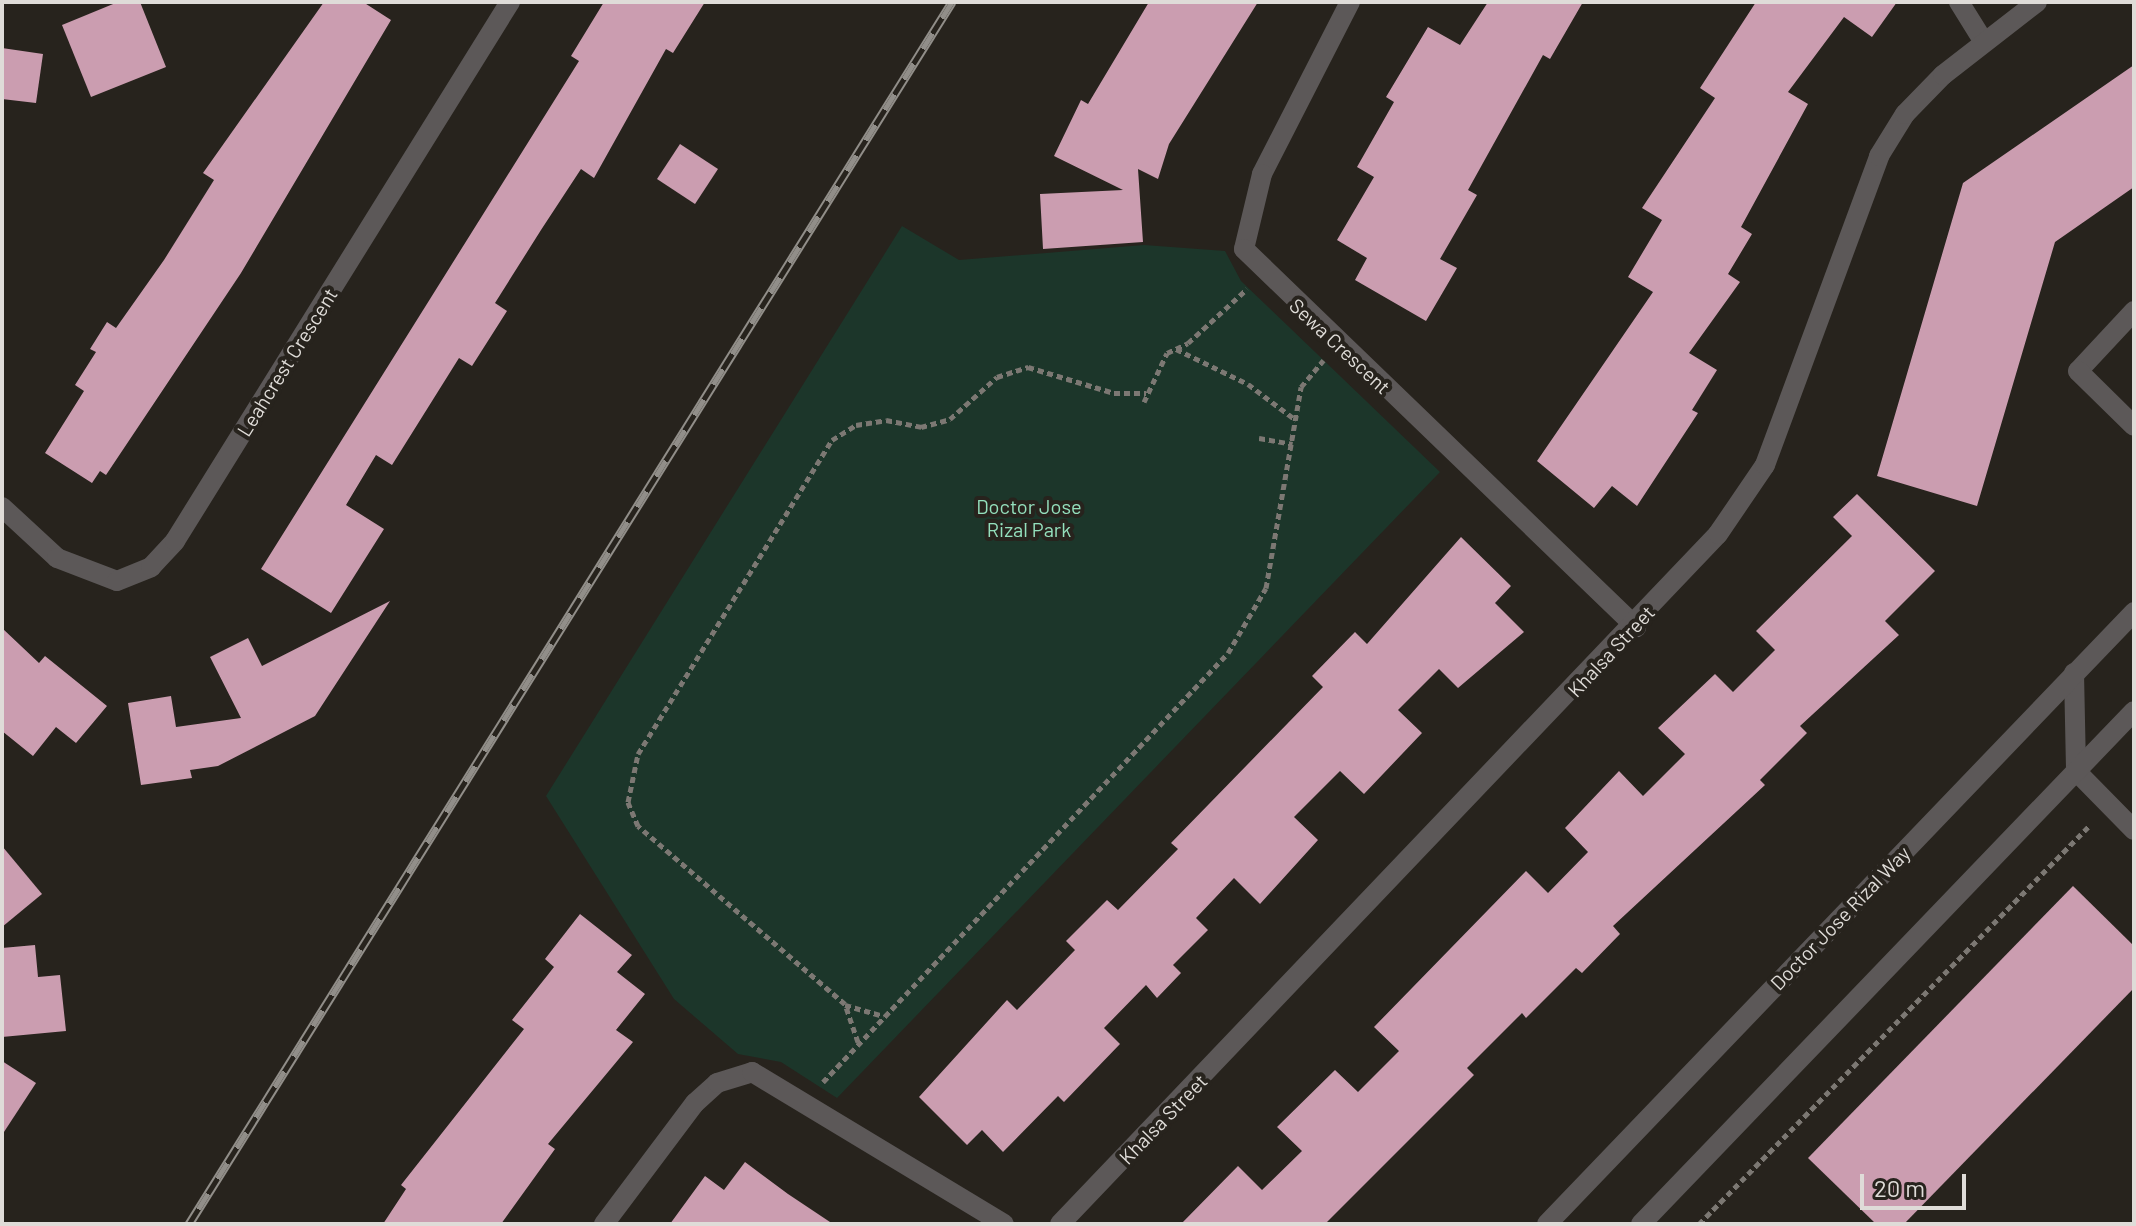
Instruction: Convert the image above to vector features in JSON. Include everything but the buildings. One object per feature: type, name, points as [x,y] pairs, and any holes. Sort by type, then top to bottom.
[{"type":"street","name":"Leahcrest Crescent","points":[[2,507],[57,558],[117,581],[151,567],[175,541],[510,2]]},
{"type":"street","name":"Sewa Crescent","points":[[1350,2],[1262,174],[1245,228],[1244,249],[1340,345],[1636,627]]},
{"type":"street","points":[[1959,2],[1982,39]]},
{"type":"street","name":"Khalsa Street","points":[[1060,1224],[1636,627],[1765,465],[1879,156],[1905,114],[1982,39],[2037,2]]},
{"type":"street","points":[[2134,311],[2078,371],[2134,426]]},
{"type":"street","name":"Doctor Jose Rizal Way","points":[[1547,1224],[2134,612]]},
{"type":"street","points":[[2074,673],[2076,771],[2134,830]]},
{"type":"street","points":[[1641,1224],[2134,711]]},
{"type":"street","points":[[604,1224],[674,1126],[717,1083],[752,1072],[807,1102],[1004,1224]]},
{"type":"path","points":[[1144,402],[1153,372],[1265,272]]},
{"type":"path","points":[[807,1102],[858,1042],[1228,653],[1266,588],[1296,420],[1308,375],[1340,345]]},
{"type":"path","points":[[1176,349],[1248,384],[1296,420]]},
{"type":"path","points":[[883,1016],[845,1004],[638,826],[628,802],[638,754],[832,440],[856,425],[886,420],[921,427],[950,419],[997,377],[1028,367],[1114,393],[1146,393]]},
{"type":"path","points":[[1259,438],[1292,444]]},
{"type":"path","points":[[1699,1224],[2110,806]]},
{"type":"path","points":[[845,1004],[858,1042]]},
{"type":"green space","name":"Doctor Jose Rizal Park","points":[[902,226],[959,260],[1144,245],[1225,251],[1241,281],[1440,472],[837,1098],[781,1062],[738,1054],[674,999],[546,796]]},
{"type":"railway","points":[[189,1224],[952,2]]}]
